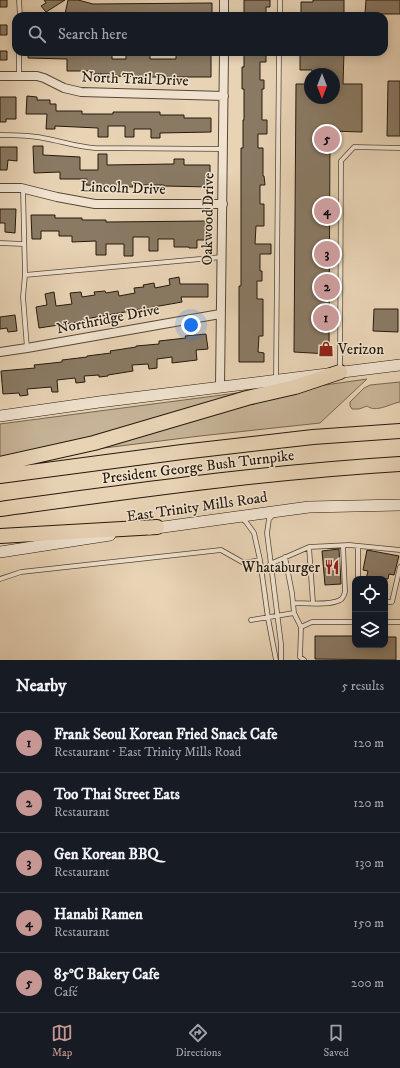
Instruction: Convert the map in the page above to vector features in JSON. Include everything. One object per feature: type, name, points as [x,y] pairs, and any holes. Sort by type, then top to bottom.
[{"type":"highway","points":[[0,464],[94,443],[247,398],[295,387],[340,372]]},
{"type":"highway","name":"President George Bush Turnpike","points":[[0,476],[189,451],[313,437],[400,431]]},
{"type":"highway","name":"President George Bush Turnpike","points":[[0,509],[166,486],[348,467],[400,464]]},
{"type":"highway","points":[[0,536],[157,527]]},
{"type":"main road","points":[[0,416],[400,365]]},
{"type":"main road","name":"East Trinity Mills Road","points":[[0,552],[157,527],[275,511],[310,507],[400,505]]},
{"type":"street","points":[[224,0],[224,12]]},
{"type":"street","name":"Oakwood Drive","points":[[220,387],[224,56]]},
{"type":"street","name":"North Trail Drive","points":[[0,76],[37,76],[64,88],[81,92],[224,96]]},
{"type":"street","name":"Lincoln Drive","points":[[0,188],[23,188],[73,201],[95,204],[223,204]]},
{"type":"street","name":"Northridge Drive","points":[[0,352],[220,314]]},
{"type":"lane","points":[[19,0],[20,12]]},
{"type":"lane","points":[[280,0],[280,12]]},
{"type":"lane","points":[[19,56],[19,76]]},
{"type":"lane","points":[[276,380],[280,56]]},
{"type":"lane","points":[[0,136],[28,136],[77,146],[95,148],[223,149]]},
{"type":"lane","points":[[340,372],[341,161],[354,147],[400,148]]},
{"type":"lane","points":[[23,188],[23,244],[25,275],[23,297],[27,348]]},
{"type":"lane","points":[[0,244],[23,244]]},
{"type":"lane","points":[[25,275],[222,257]]},
{"type":"lane","points":[[275,511],[269,520],[267,528],[276,617],[281,644],[281,660]]},
{"type":"lane","points":[[237,516],[246,522],[252,529],[260,560],[268,618],[276,660]]},
{"type":"lane","points":[[293,603],[329,603],[340,600],[343,597],[345,592],[343,546]]},
{"type":"lane","points":[[270,564],[309,547],[358,546],[400,550]]},
{"type":"lane","points":[[358,546],[358,576]]},
{"type":"lane","points":[[309,547],[313,603]]},
{"type":"lane","points":[[0,579],[21,572],[221,550],[244,563],[260,560]]},
{"type":"lane","points":[[285,557],[294,613],[301,627],[300,657],[304,660]]},
{"type":"lane","points":[[388,602],[392,602],[400,567]]},
{"type":"lane","points":[[251,620],[294,613]]},
{"type":"lane","points":[[301,627],[312,622],[352,622]]},
{"type":"lane","points":[[388,622],[400,622]]},
{"type":"shaded area","points":[[367,379],[320,423],[80,451],[311,387]]},
{"type":"shaded area","points":[[400,382],[400,402],[374,409],[367,406],[359,409],[352,409],[350,406],[350,402],[364,388],[370,385]]},
{"type":"shaded area","points":[[268,389],[101,436],[0,458],[0,424]]},
{"type":"building","points":[[0,0],[7,0],[7,7],[0,7]]},
{"type":"building","points":[[44,0],[65,0],[46,12],[41,6],[46,3]]},
{"type":"building","points":[[68,0],[78,0],[93,4],[212,3],[212,12],[65,12]]},
{"type":"building","points":[[244,0],[270,0],[270,7],[266,7],[266,12],[244,12]]},
{"type":"building","points":[[313,0],[344,0],[344,12],[301,12],[301,2],[313,2]]},
{"type":"building","points":[[366,0],[400,0],[400,14],[388,14],[388,12],[365,12]]},
{"type":"building","points":[[0,25],[7,25],[7,35],[0,35]]},
{"type":"building","points":[[0,51],[7,51],[7,60],[0,60]]},
{"type":"building","points":[[28,56],[112,56],[112,59],[126,59],[126,56],[150,56],[150,59],[176,59],[176,56],[211,56],[211,77],[140,77],[115,76],[115,74],[91,74],[91,71],[67,71],[67,59],[28,58]]},
{"type":"building","points":[[244,56],[266,56],[266,62],[260,62],[260,80],[264,80],[264,89],[262,89],[262,120],[267,120],[267,134],[258,134],[258,148],[263,148],[263,176],[265,185],[260,185],[260,204],[264,204],[264,226],[256,226],[255,244],[271,244],[271,254],[260,254],[260,271],[262,271],[262,281],[257,281],[257,299],[263,299],[263,336],[259,336],[258,352],[264,353],[264,362],[239,362],[239,286],[241,286],[241,148],[243,148],[244,120],[242,67],[244,67]]},
{"type":"building","points":[[300,56],[344,56],[343,84],[362,84],[362,132],[330,131],[329,354],[294,352],[296,84],[304,84],[304,104],[340,104],[340,68],[304,68],[304,70],[300,70]]},
{"type":"building","points":[[388,81],[400,81],[400,136],[387,136]]},
{"type":"building","points":[[27,96],[37,97],[37,100],[50,100],[50,104],[56,104],[56,111],[82,111],[82,114],[113,114],[113,112],[160,112],[160,115],[184,115],[184,118],[211,118],[211,132],[160,133],[160,138],[151,138],[151,129],[134,129],[134,137],[125,137],[125,126],[108,126],[108,137],[98,137],[98,128],[55,126],[55,129],[46,129],[47,114],[26,114]]},
{"type":"building","points":[[0,97],[16,97],[16,119],[6,119],[6,122],[0,122]]},
{"type":"building","points":[[33,146],[43,146],[43,155],[80,157],[80,170],[98,170],[98,154],[107,154],[107,165],[174,164],[174,159],[184,159],[184,165],[210,165],[210,187],[164,185],[133,185],[133,187],[86,185],[87,179],[60,179],[60,172],[34,173]]},
{"type":"building","points":[[0,147],[17,147],[17,161],[8,160],[7,170],[0,170]]},
{"type":"building","points":[[0,209],[16,209],[15,233],[5,232],[5,223],[0,223]]},
{"type":"building","points":[[31,215],[55,215],[55,218],[82,218],[82,220],[106,220],[106,222],[208,221],[208,240],[197,240],[197,248],[189,248],[174,247],[174,239],[158,239],[158,251],[149,251],[149,237],[133,237],[133,256],[124,256],[124,244],[106,244],[106,255],[96,255],[96,241],[72,242],[72,236],[59,236],[59,231],[41,231],[41,239],[32,239]]},
{"type":"building","points":[[179,277],[180,284],[208,284],[208,297],[181,297],[182,302],[85,319],[85,321],[39,328],[36,307],[47,305],[45,294],[54,292],[56,306],[72,304],[70,293],[81,292],[82,297],[95,295],[94,292],[105,291],[106,293],[118,291],[119,296],[135,293],[134,288],[144,287],[143,285],[154,283],[155,288],[170,285],[169,279]]},
{"type":"building","points":[[374,309],[398,309],[398,332],[373,331]]},
{"type":"building","points":[[15,315],[17,331],[8,332],[7,328],[0,329],[0,317]]},
{"type":"building","points":[[206,334],[208,349],[196,350],[197,360],[172,363],[172,357],[157,359],[157,368],[149,369],[148,364],[132,365],[133,371],[99,377],[99,375],[84,376],[85,382],[76,383],[75,378],[57,380],[58,392],[52,392],[51,387],[27,389],[28,395],[20,396],[19,393],[3,394],[1,371],[35,368],[34,365],[62,362],[62,360],[111,353],[110,351],[136,346],[159,344],[159,341]]},
{"type":"building","name":"Whataburger","points":[[339,549],[341,584],[325,585],[322,551]]},
{"type":"building","points":[[367,550],[399,556],[394,575],[389,574],[388,579],[388,576],[367,576],[368,571],[363,570]]},
{"type":"building","points":[[315,636],[352,636],[352,648],[388,648],[388,637],[396,637],[396,660],[315,659]]},
{"type":"place","name":"85°C Bakery Cafe","points":[[327,139]]},
{"type":"place","name":"Hanabi Ramen","points":[[327,211]]},
{"type":"place","name":"Gen Korean BBQ","points":[[327,254]]},
{"type":"place","name":"Too Thai Street Eats","points":[[327,287]]},
{"type":"place","name":"Frank Seoul Korean Fried Snack Cafe","points":[[326,318]]},
{"type":"place","name":"Verizon","points":[[326,349]]},
{"type":"place","name":"Whataburger","points":[[332,567]]}]
